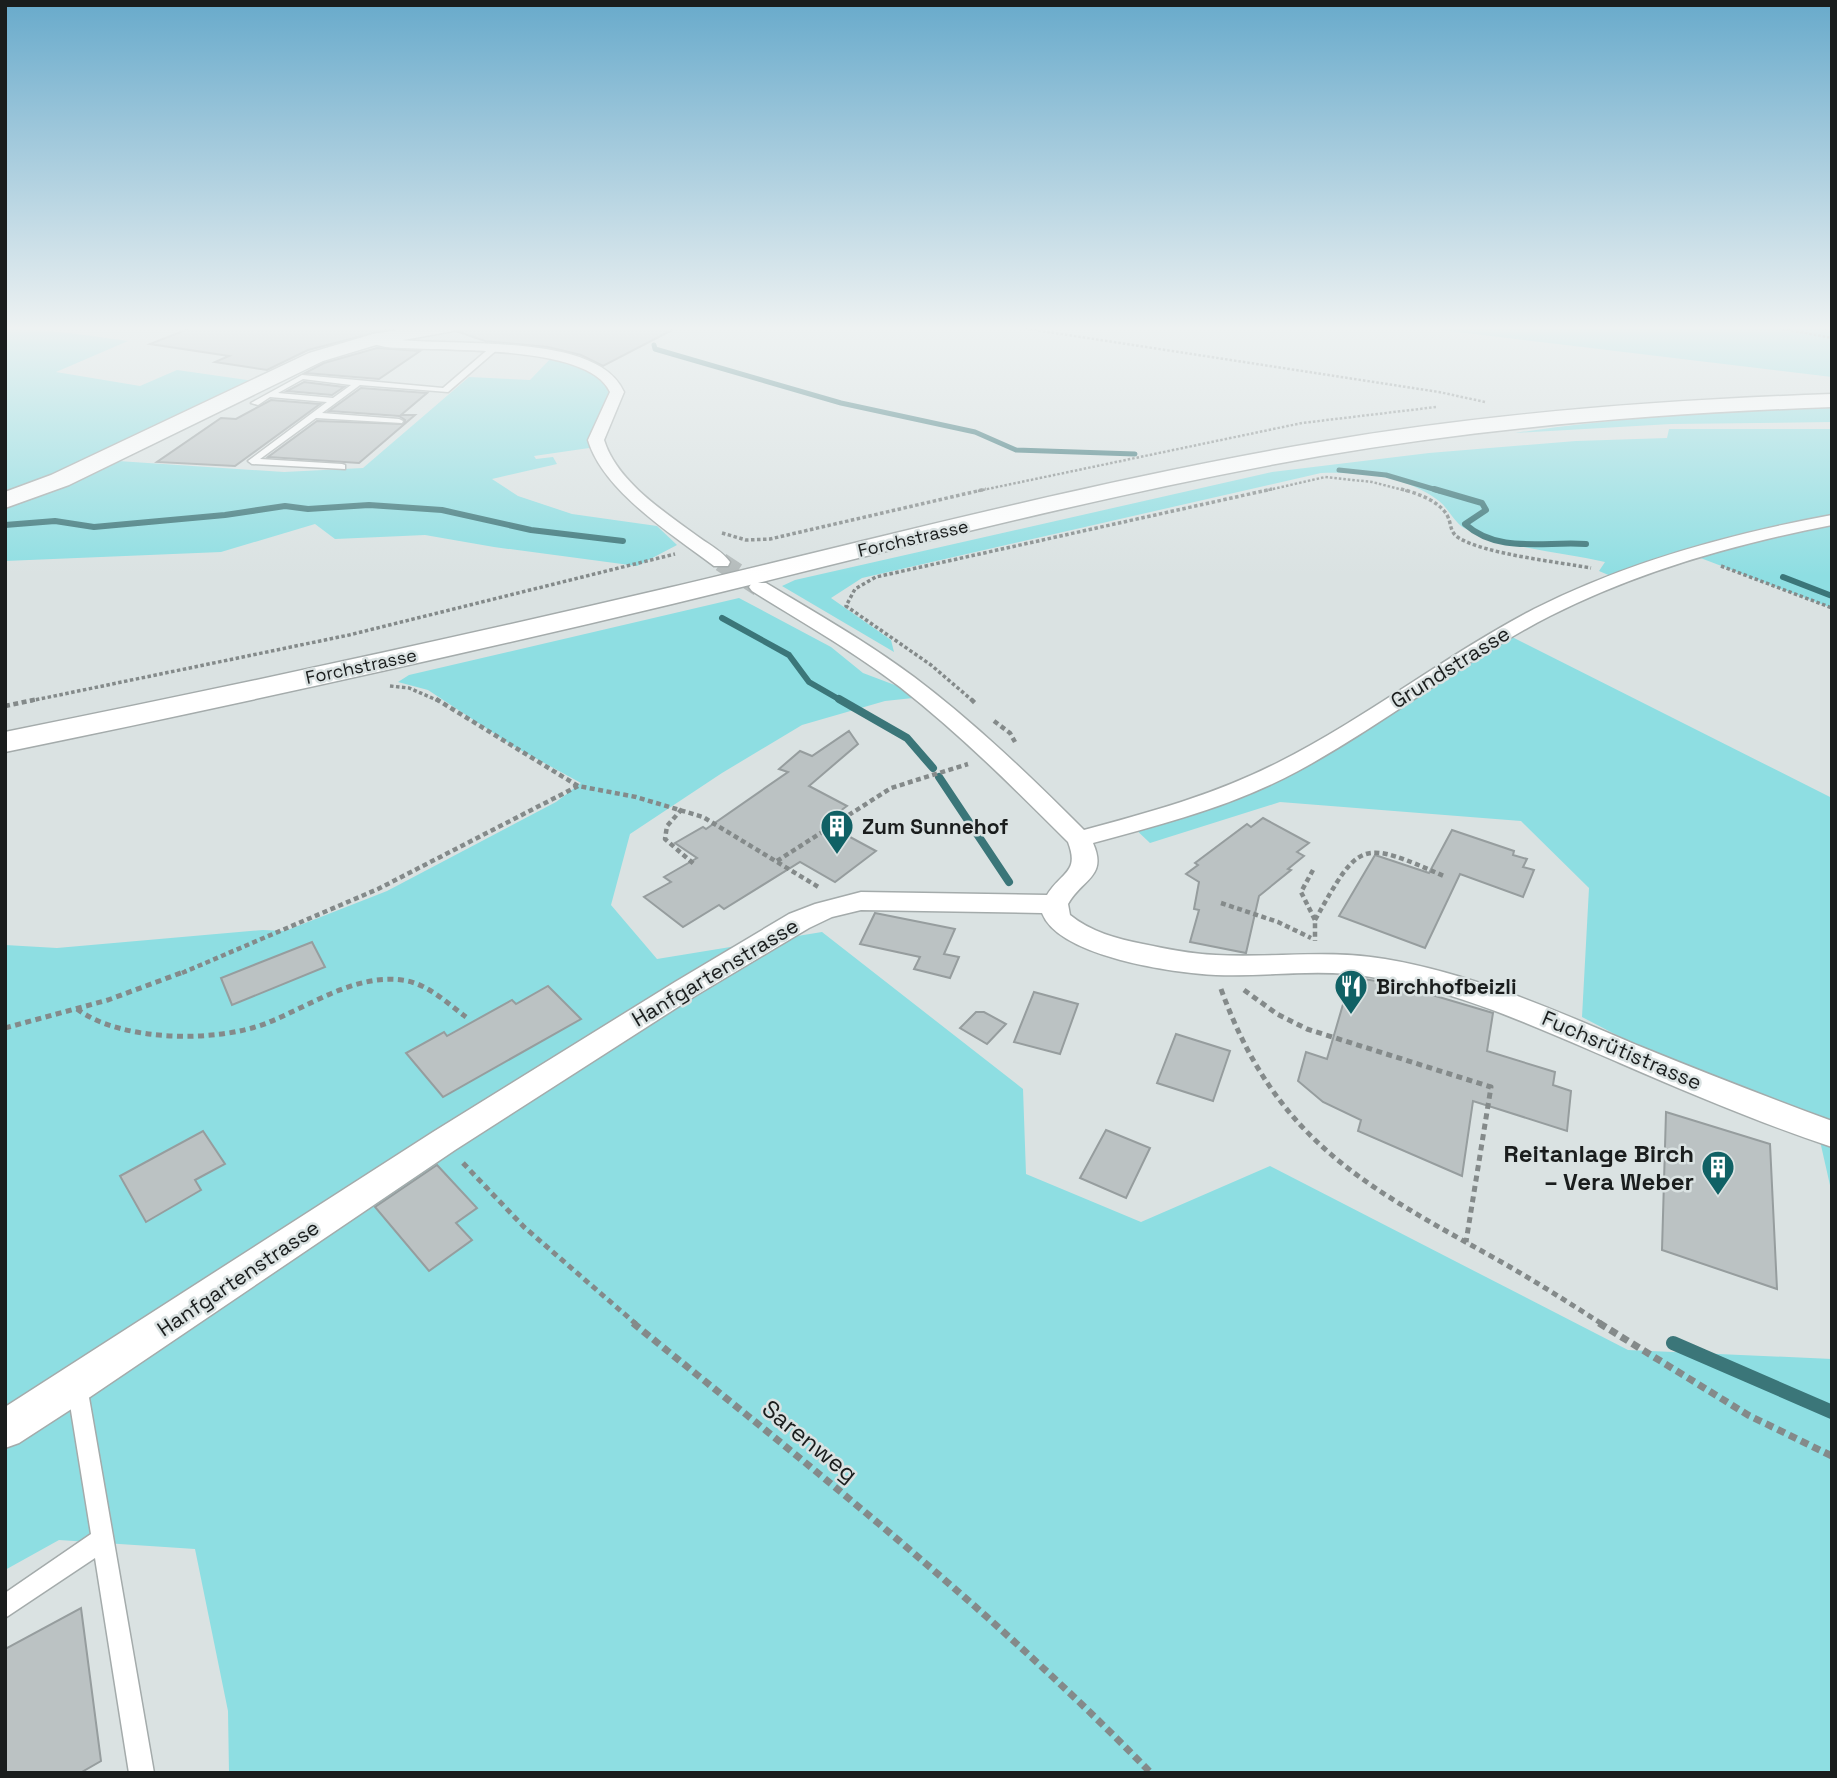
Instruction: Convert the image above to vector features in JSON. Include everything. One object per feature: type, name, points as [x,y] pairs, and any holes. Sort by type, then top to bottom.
[{"type":"main road","points":[[5,501],[60,480],[204,410]]},
{"type":"main road","name":"Forchstrasse","points":[[5,728],[409,643],[1032,499],[1251,452],[1428,423],[1551,410]]},
{"type":"main road","name":"Forchstrasse","points":[[5,741],[406,656],[1121,489],[1255,461],[1397,436],[1646,410]]},
{"type":"main road","points":[[1255,461],[1502,437],[1704,428]]},
{"type":"street","points":[[609,410],[597,433],[596,447],[607,467],[655,511],[721,562]]},
{"type":"street","name":"Grundstrasse","points":[[1079,839],[1177,813],[1258,782],[1537,615],[1618,579],[1690,554],[1774,531],[1832,520]]},
{"type":"street","points":[[760,587],[877,660],[925,696],[996,758],[1079,839],[1085,853],[1086,866],[1055,904]]},
{"type":"street","name":"Hanfgartenstrasse","points":[[5,1429],[444,1141],[785,929],[837,906],[871,901],[1055,904]]},
{"type":"street","name":"Fuchsrütistrasse","points":[[1055,904],[1061,923],[1087,938],[1157,957],[1213,965],[1312,952],[1344,963],[1387,969],[1499,1000],[1711,1088],[1832,1134]]},
{"type":"lane","points":[[321,410],[252,461],[342,467]]},
{"type":"lane","points":[[314,415],[399,421]]},
{"type":"lane","points":[[77,1384],[142,1773]]},
{"type":"lane","points":[[5,1607],[104,1538]]},
{"type":"path","points":[[717,531],[740,540],[770,539],[1007,484],[1302,423],[1413,410]]},
{"type":"path","points":[[983,711],[931,665],[846,606],[855,589],[876,577],[1325,477],[1366,481],[1427,499],[1447,515],[1451,531],[1470,543],[1600,570]]},
{"type":"path","points":[[5,706],[349,635],[700,547]]},
{"type":"path","points":[[1690,554],[1832,608]]},
{"type":"path","points":[[379,687],[409,688],[431,696],[578,786],[636,796],[715,822],[813,883],[837,906]]},
{"type":"path","points":[[778,860],[891,788],[1012,751],[1015,744],[1010,733],[993,720]]},
{"type":"path","points":[[5,1027],[170,978],[378,889],[578,786]]},
{"type":"path","points":[[682,809],[667,826],[665,839],[695,865]]},
{"type":"path","points":[[1312,952],[1315,920],[1346,868],[1362,855],[1389,854],[1446,877]]},
{"type":"path","points":[[1313,870],[1301,892],[1315,920]]},
{"type":"path","points":[[1221,903],[1278,922],[1312,952]]},
{"type":"path","points":[[1213,965],[1239,1037],[1267,1084],[1304,1130],[1375,1190],[1524,1275],[1739,1409],[1832,1456]]},
{"type":"path","points":[[1213,965],[1264,1006],[1291,1022],[1491,1087],[1466,1243]]},
{"type":"path","points":[[76,1008],[99,1023],[134,1031],[228,1033],[259,1026],[362,983],[392,979],[421,986],[466,1017]]},
{"type":"path","name":"Sarenweg","points":[[444,1141],[495,1200],[534,1239],[1000,1624],[1094,1712],[1151,1773]]},
{"type":"shaded area","points":[[5,410],[204,410],[103,460],[284,472],[363,468],[431,410],[607,410],[596,447],[534,456],[536,459],[553,457],[557,464],[492,479],[518,496],[572,514],[657,526],[677,545],[637,566],[425,535],[335,539],[315,524],[221,552],[5,561]]},
{"type":"shaded area","points":[[1832,410],[1832,422],[1671,424],[1515,433],[1594,423],[1752,411]]},
{"type":"shaded area","points":[[1669,429],[1832,429],[1832,608],[1690,554],[1618,579],[1599,571],[1605,562],[1514,545],[1479,535],[1464,528],[1439,501],[1426,492],[1397,480],[1336,473],[1321,473],[862,578],[831,598],[891,640],[894,652],[782,586],[795,580],[1272,472],[1429,453],[1576,441],[1667,438]]},
{"type":"shaded area","points":[[739,598],[831,647],[863,673],[900,687],[913,698],[885,701],[802,725],[722,773],[630,834],[611,905],[657,959],[822,932],[1023,1089],[1026,1174],[1141,1222],[1270,1166],[1628,1350],[1832,1359],[1832,1773],[229,1773],[228,1711],[195,1549],[59,1540],[5,1570],[5,945],[57,948],[263,930],[285,931],[387,891],[556,802],[581,783],[513,746],[428,690],[398,682],[409,675]]},
{"type":"shaded area","points":[[1504,633],[1832,798],[1832,1194],[1820,1141],[1582,1017],[1589,888],[1521,821],[1280,802],[1150,843],[1131,825],[1232,794]]},
{"type":"building","points":[[253,410],[312,410],[235,466],[157,462],[221,418],[236,419]]},
{"type":"building","points":[[407,410],[401,415],[415,415],[359,463],[268,457],[317,421],[404,424],[405,420],[399,416],[329,411]]},
{"type":"building","points":[[849,731],[858,744],[809,786],[847,806],[824,823],[876,851],[835,882],[800,862],[724,909],[719,905],[683,927],[644,897],[671,882],[664,877],[697,858],[675,843],[703,827],[706,829],[788,772],[779,769],[800,751],[812,756]]},
{"type":"building","points":[[1263,818],[1309,843],[1297,852],[1304,856],[1259,896],[1246,953],[1190,942],[1199,910],[1194,909],[1199,882],[1186,874],[1198,865],[1195,863],[1247,824],[1251,827]]},
{"type":"building","points":[[1452,830],[1514,851],[1513,855],[1527,859],[1523,867],[1534,870],[1523,897],[1460,874],[1425,948],[1339,916],[1375,855],[1429,873]]},
{"type":"building","points":[[875,913],[955,929],[944,954],[959,957],[950,978],[914,969],[920,957],[860,944]]},
{"type":"building","points":[[312,942],[325,967],[232,1005],[221,978]]},
{"type":"building","points":[[1351,977],[1395,984],[1493,1013],[1487,1051],[1555,1072],[1553,1085],[1571,1091],[1567,1131],[1473,1101],[1462,1176],[1358,1131],[1361,1120],[1323,1102],[1298,1081],[1306,1052],[1327,1059]]},
{"type":"building","points":[[548,986],[581,1019],[443,1097],[406,1053],[444,1032],[447,1036],[512,1000],[516,1004]]},
{"type":"building","points":[[1034,992],[1078,1004],[1060,1054],[1014,1042]]},
{"type":"building","points":[[976,1012],[984,1012],[1006,1024],[987,1044],[960,1028]]},
{"type":"building","points":[[1176,1034],[1230,1051],[1213,1101],[1157,1083]]},
{"type":"building","name":"Reitanlage Birch – Vera Weber","points":[[1666,1112],[1770,1144],[1777,1289],[1662,1250]]},
{"type":"building","points":[[1106,1130],[1150,1148],[1126,1198],[1080,1178]]},
{"type":"building","points":[[203,1131],[225,1164],[195,1180],[201,1190],[146,1222],[120,1176]]},
{"type":"building","points":[[437,1165],[477,1208],[456,1223],[472,1240],[429,1271],[375,1207]]},
{"type":"building","points":[[81,1608],[101,1761],[80,1773],[5,1773],[5,1649]]},
{"type":"waterway","points":[[873,410],[975,432],[1016,450],[1135,454]]},
{"type":"waterway","points":[[1339,470],[1386,475],[1440,491]]},
{"type":"waterway","points":[[1434,489],[1482,503],[1486,510],[1465,524],[1492,539],[1522,544],[1586,544]]},
{"type":"waterway","points":[[5,525],[55,521],[94,527],[225,515],[285,506],[308,509],[369,505],[442,510],[531,530],[623,541]]},
{"type":"waterway","points":[[1783,577],[1832,596]]},
{"type":"waterway","points":[[722,618],[789,655],[809,682],[842,701]]},
{"type":"waterway","points":[[839,699],[907,738],[933,768]]},
{"type":"waterway","points":[[939,777],[1009,882]]},
{"type":"waterway","points":[[1673,1343],[1832,1412]]},
{"type":"tunnel","points":[[721,562],[759,587]]},
{"type":"place","name":"Zum Sunnehof","points":[[837,856]]},
{"type":"place","name":"Birchhofbeizli","points":[[1351,1016]]},
{"type":"place","name":"Reitanlage Birch – Vera Weber","points":[[1718,1197]]}]
